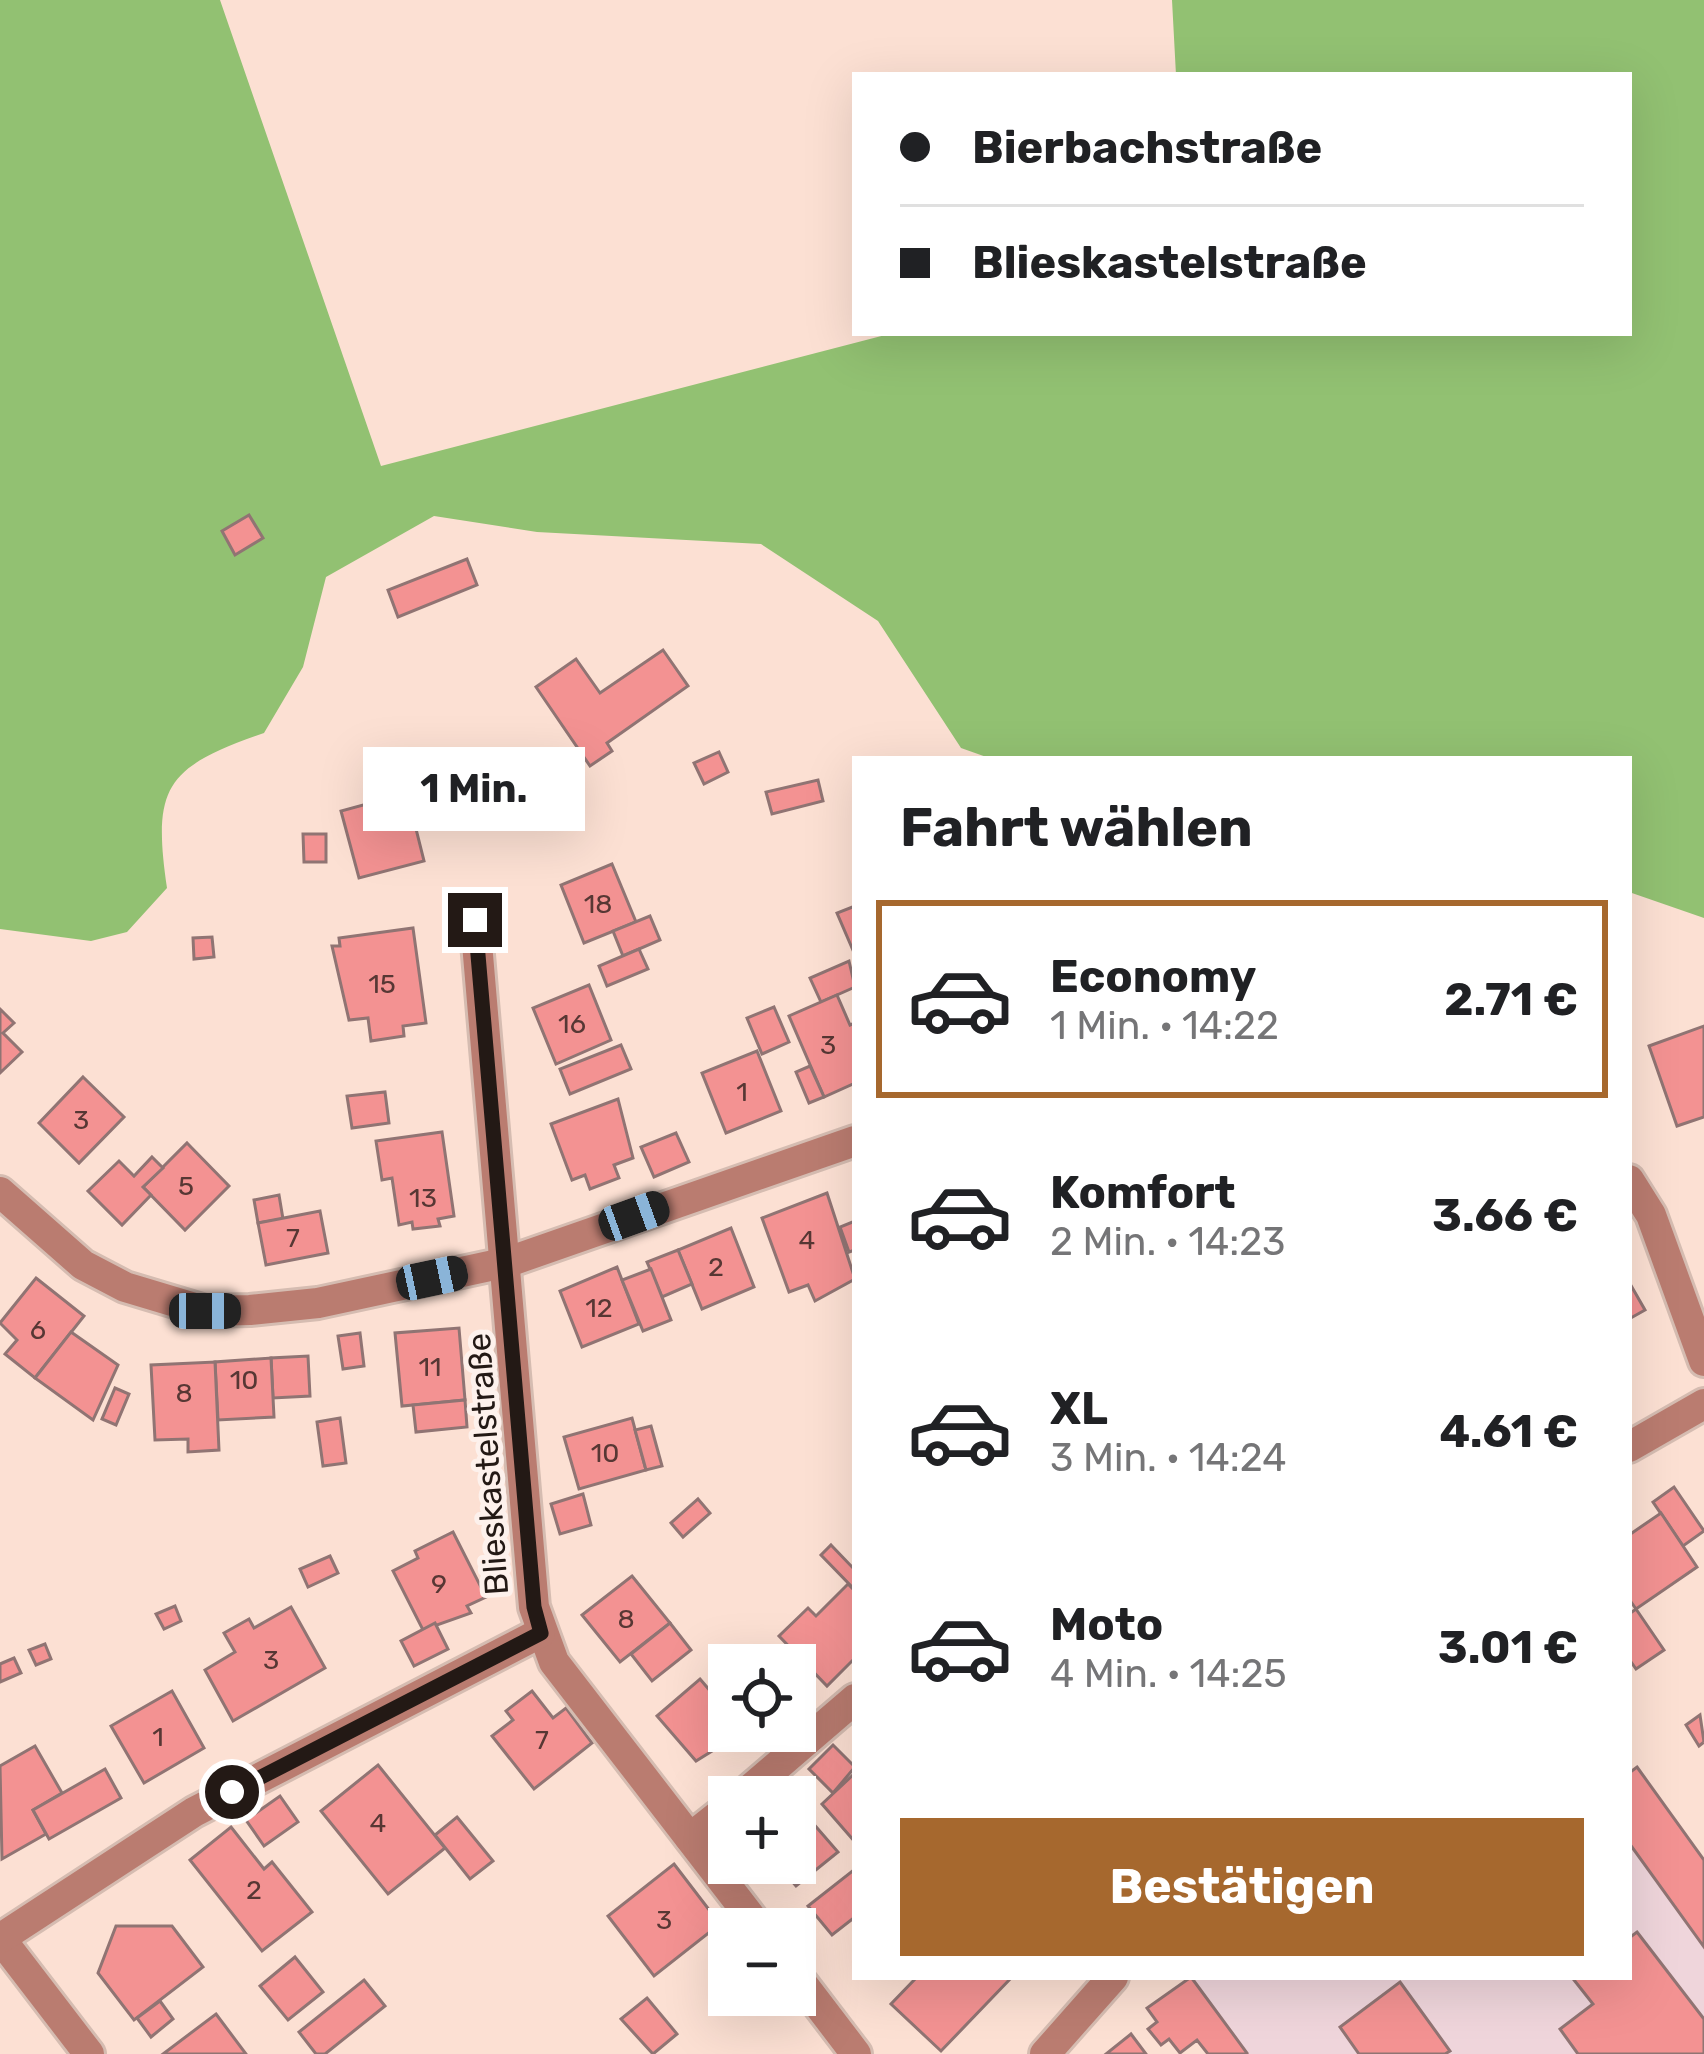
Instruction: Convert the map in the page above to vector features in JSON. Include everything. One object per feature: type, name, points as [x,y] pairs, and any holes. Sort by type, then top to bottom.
[{"type":"street","name":"Blieskastelstraße","points":[[475,920],[508,1262],[534,1607],[541,1633],[554,1662],[744,1908]]},
{"type":"street","points":[[0,1192],[83,1265],[161,1300],[205,1311],[318,1303],[508,1262],[852,1143]]},
{"type":"street","points":[[1632,1185],[1651,1215],[1704,1360]]},
{"type":"street","points":[[1632,1445],[1704,1404]]},
{"type":"street","points":[[89,2054],[0,1938],[194,1812],[541,1633]]},
{"type":"street","points":[[765,1776],[852,1702]]},
{"type":"street","points":[[690,1838],[708,1824]]},
{"type":"street","points":[[1046,2054],[1110,1980]]},
{"type":"street","points":[[816,2002],[856,2054]]},
{"type":"shaded area","points":[[1637,1767],[1704,1860],[1704,2054],[1242,2054],[1193,1980],[1632,1980],[1632,1771]]},
{"type":"green space","points":[[0,0],[220,0],[381,466],[881,336],[1632,336],[1632,72],[1176,72],[1172,0],[1704,0],[1704,918],[1632,893],[1632,756],[984,756],[961,748],[878,621],[761,544],[537,532],[434,516],[326,577],[303,667],[264,733],[205,757],[173,785],[162,826],[167,888],[127,932],[91,941],[0,929]]},
{"type":"building","points":[[249,515],[263,538],[235,555],[222,531]]},
{"type":"building","points":[[467,559],[477,585],[398,617],[388,590]]},
{"type":"building","points":[[663,650],[688,686],[607,743],[612,751],[590,766],[536,687],[576,659],[600,693]]},
{"type":"building","points":[[719,752],[728,772],[704,784],[694,763]]},
{"type":"building","points":[[818,780],[823,801],[772,814],[766,792]]},
{"type":"building","points":[[407,793],[424,861],[359,878],[341,811]]},
{"type":"building","points":[[303,834],[326,834],[326,862],[304,862]]},
{"type":"building","points":[[612,864],[636,922],[584,943],[561,885]]},
{"type":"building","points":[[852,907],[852,948],[837,913]]},
{"type":"building","points":[[650,916],[660,940],[623,956],[613,931]]},
{"type":"building","points":[[413,928],[426,1023],[403,1026],[404,1036],[371,1041],[368,1018],[349,1020],[332,946],[340,946],[339,938]]},
{"type":"building","points":[[212,937],[214,957],[194,959],[193,938]]},
{"type":"building","points":[[639,949],[648,969],[607,986],[599,966]]},
{"type":"building","points":[[849,961],[852,988],[821,1002],[810,978]]},
{"type":"building","points":[[589,985],[611,1040],[556,1064],[533,1008]]},
{"type":"building","points":[[837,995],[852,1024],[852,1084],[824,1097],[789,1016]]},
{"type":"building","points":[[774,1007],[789,1042],[762,1054],[747,1018]]},
{"type":"building","points":[[0,1009],[14,1023],[3,1033],[22,1052],[0,1073]]},
{"type":"building","points":[[1704,1026],[1704,1117],[1677,1126],[1649,1046]]},
{"type":"building","points":[[621,1045],[631,1069],[570,1094],[560,1069]]},
{"type":"building","points":[[757,1051],[781,1111],[726,1133],[702,1073]]},
{"type":"building","points":[[810,1066],[824,1097],[809,1103],[796,1072]]},
{"type":"building","points":[[83,1077],[124,1117],[79,1163],[39,1123]]},
{"type":"building","points":[[385,1092],[389,1123],[352,1128],[347,1096]]},
{"type":"building","points":[[618,1099],[633,1158],[614,1165],[619,1178],[590,1189],[585,1175],[572,1180],[551,1124]]},
{"type":"building","points":[[442,1132],[454,1216],[438,1219],[440,1226],[413,1229],[412,1222],[399,1225],[392,1178],[382,1180],[376,1141]]},
{"type":"building","points":[[676,1133],[689,1162],[654,1177],[641,1147]]},
{"type":"building","points":[[187,1143],[229,1186],[185,1230],[143,1187]]},
{"type":"building","points":[[152,1157],[163,1168],[143,1187],[151,1195],[122,1225],[88,1191],[119,1161],[134,1176]]},
{"type":"building","points":[[827,1193],[852,1281],[815,1301],[808,1285],[789,1292],[762,1218]]},
{"type":"building","points":[[279,1195],[283,1219],[258,1223],[254,1200]]},
{"type":"building","points":[[320,1211],[328,1253],[266,1265],[258,1223]]},
{"type":"building","points":[[852,1222],[852,1251],[849,1252],[840,1227]]},
{"type":"building","points":[[731,1228],[754,1287],[702,1309],[678,1250]]},
{"type":"building","points":[[678,1250],[692,1284],[662,1297],[647,1262]]},
{"type":"building","points":[[617,1267],[639,1324],[582,1347],[560,1291]]},
{"type":"building","points":[[651,1269],[671,1320],[643,1331],[622,1280]]},
{"type":"building","points":[[36,1278],[84,1316],[35,1378],[5,1354],[17,1340],[0,1323]]},
{"type":"building","points":[[1632,1287],[1645,1310],[1632,1317]]},
{"type":"building","points":[[459,1328],[465,1400],[402,1406],[395,1333]]},
{"type":"building","points":[[71,1332],[118,1365],[93,1420],[35,1378]]},
{"type":"building","points":[[360,1333],[364,1366],[343,1369],[338,1336]]},
{"type":"building","points":[[308,1356],[310,1396],[273,1398],[271,1358]]},
{"type":"building","points":[[271,1358],[274,1417],[218,1420],[215,1362]]},
{"type":"building","points":[[215,1362],[219,1450],[188,1452],[188,1439],[155,1440],[151,1365]]},
{"type":"building","points":[[115,1388],[129,1394],[116,1425],[102,1419]]},
{"type":"building","points":[[465,1400],[467,1427],[416,1432],[413,1405]]},
{"type":"building","points":[[340,1418],[346,1463],[323,1466],[317,1422]]},
{"type":"building","points":[[632,1418],[646,1470],[579,1489],[564,1437]]},
{"type":"building","points":[[651,1426],[662,1466],[646,1470],[635,1430]]},
{"type":"building","points":[[1674,1487],[1704,1531],[1683,1546],[1653,1502]]},
{"type":"building","points":[[583,1494],[591,1525],[560,1534],[551,1504]]},
{"type":"building","points":[[698,1499],[710,1513],[683,1537],[671,1523]]},
{"type":"building","points":[[1661,1513],[1697,1567],[1636,1609],[1632,1603],[1632,1533]]},
{"type":"building","points":[[453,1532],[486,1597],[467,1606],[471,1613],[423,1630],[393,1571],[418,1558],[415,1551]]},
{"type":"building","points":[[831,1545],[852,1567],[852,1587],[821,1555]]},
{"type":"building","points":[[330,1556],[338,1573],[308,1587],[300,1569]]},
{"type":"building","points":[[632,1576],[670,1623],[620,1662],[582,1615]]},
{"type":"building","points":[[848,1584],[852,1588],[852,1661],[827,1686],[816,1675],[816,1644],[787,1644],[779,1636],[808,1608],[816,1616]]},
{"type":"building","points":[[175,1606],[181,1621],[164,1629],[156,1614]]},
{"type":"building","points":[[291,1607],[325,1668],[233,1721],[205,1670],[235,1652],[224,1633],[249,1619],[254,1628]]},
{"type":"building","points":[[1636,1609],[1664,1650],[1636,1669],[1632,1663],[1632,1612]]},
{"type":"building","points":[[435,1623],[448,1649],[414,1666],[401,1641]]},
{"type":"building","points":[[670,1623],[691,1650],[652,1681],[631,1654]]},
{"type":"building","points":[[45,1644],[51,1659],[36,1665],[29,1650]]},
{"type":"building","points":[[14,1658],[21,1673],[0,1682],[0,1664]]},
{"type":"building","points":[[700,1679],[708,1688],[710,1752],[696,1761],[657,1716]]},
{"type":"building","points":[[172,1691],[204,1748],[144,1783],[111,1726]]},
{"type":"building","points":[[532,1691],[553,1718],[566,1708],[592,1743],[534,1789],[492,1736],[513,1720],[506,1711]]},
{"type":"building","points":[[1700,1715],[1704,1742],[1699,1746],[1686,1725]]},
{"type":"building","points":[[833,1745],[852,1764],[833,1793],[809,1769]]},
{"type":"building","points":[[35,1746],[62,1793],[33,1810],[46,1834],[2,1859],[0,1766]]},
{"type":"building","points":[[378,1765],[445,1848],[388,1894],[321,1811]]},
{"type":"building","points":[[1637,1767],[1704,1860],[1704,1947],[1632,1847],[1632,1771]]},
{"type":"building","points":[[105,1769],[121,1798],[49,1839],[33,1810]]},
{"type":"building","points":[[852,1776],[852,1839],[822,1804]]},
{"type":"building","points":[[280,1796],[298,1822],[264,1846],[246,1820]]},
{"type":"building","points":[[457,1817],[493,1861],[470,1879],[435,1835]]},
{"type":"building","points":[[231,1827],[264,1869],[272,1862],[312,1912],[262,1951],[190,1860]]},
{"type":"building","points":[[816,1827],[838,1852],[816,1870]]},
{"type":"building","points":[[674,1864],[708,1908],[708,1933],[654,1976],[608,1916]]},
{"type":"building","points":[[852,1871],[852,1919],[832,1935],[816,1916],[816,1908],[810,1908]]},
{"type":"building","points":[[116,1926],[172,1926],[203,1967],[134,2020],[98,1973]]},
{"type":"building","points":[[1637,1932],[1704,2019],[1704,2054],[1578,2054],[1560,2029],[1593,2004],[1574,1980],[1632,1980],[1632,1936]]},
{"type":"building","points":[[295,1957],[323,1992],[288,2020],[260,1986]]},
{"type":"building","points":[[364,1980],[385,2006],[325,2054],[316,2054],[299,2032]]},
{"type":"building","points":[[914,1980],[1009,1980],[941,2051],[891,2004]]},
{"type":"building","points":[[1193,1980],[1247,2053],[1208,2054],[1197,2040],[1180,2053],[1169,2039],[1161,2045],[1148,2029],[1157,2022],[1147,2008]]},
{"type":"building","points":[[1400,1982],[1450,2051],[1359,2054],[1340,2027]]},
{"type":"building","points":[[647,1998],[677,2034],[653,2054],[621,2019]]},
{"type":"building","points":[[160,2001],[173,2019],[151,2037],[137,2018]]},
{"type":"building","points":[[216,2014],[246,2054],[163,2054]]},
{"type":"building","points":[[1131,2034],[1146,2054],[1106,2054]]},
{"type":"route","points":[[232,1792],[541,1633],[534,1607],[508,1262],[475,920]]}]
